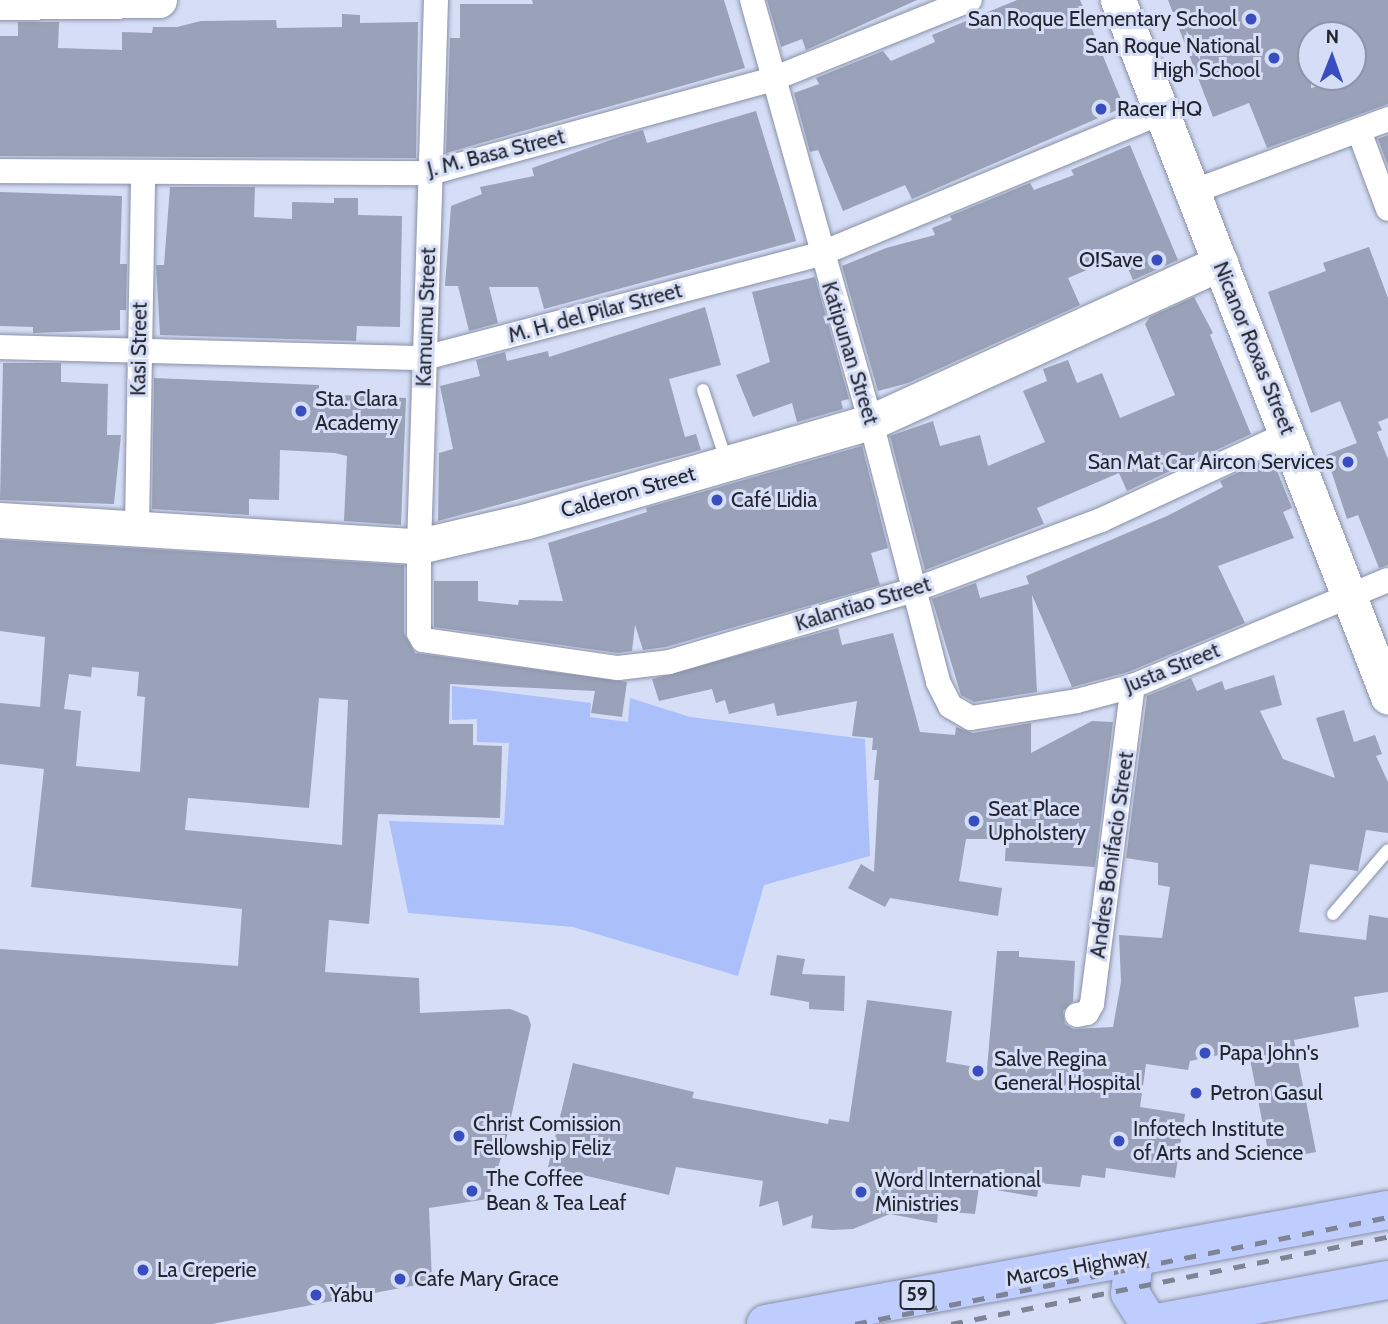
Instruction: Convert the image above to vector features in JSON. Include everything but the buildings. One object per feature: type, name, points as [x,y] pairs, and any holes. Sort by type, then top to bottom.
[{"type":"main road","name":"Marcos Highway","points":[[766,1324],[1388,1210]]},
{"type":"main road","points":[[1134,1257],[1130,1293],[1151,1324],[1388,1280]]},
{"type":"main road","points":[[1092,1265],[1106,1285],[1111,1324]]},
{"type":"street","points":[[0,2],[159,0]]},
{"type":"street","name":"Kamumu Street","points":[[419,633],[419,546],[436,0]]},
{"type":"street","name":"Katipunan Street","points":[[752,0],[820,254],[871,422],[939,682],[950,706]]},
{"type":"street","name":"J. M. Basa Street","points":[[0,172],[430,173],[773,79],[970,0]]},
{"type":"street","name":"Nicanor Roxas Street","points":[[1118,0],[1220,264],[1289,433],[1388,696]]},
{"type":"street","name":"M. H. del Pilar Street","points":[[0,347],[139,353],[425,358],[820,254],[1161,113]]},
{"type":"street","points":[[1192,192],[1388,119]]},
{"type":"street","points":[[1359,131],[1388,209]]},
{"type":"street","name":"Kasi Street","points":[[137,526],[143,173]]},
{"type":"street","name":"Calderon Street","points":[[0,520],[137,526],[419,546],[527,521],[871,422],[1220,264]]},
{"type":"street","name":"Kalantiao Street","points":[[419,633],[431,642],[550,661],[642,667],[914,590],[1101,520],[1289,433]]},
{"type":"street","name":"Justa Street","points":[[950,706],[971,718],[1065,703],[1133,686],[1388,580]]},
{"type":"street","name":"Andres Bonifacio Street","points":[[1077,1015],[1087,1013],[1092,1004],[1133,686]]},
{"type":"lane","points":[[704,390],[727,463]]},
{"type":"lane","points":[[1334,914],[1388,850]]},
{"type":"shaded area","points":[[452,686],[591,703],[590,717],[628,722],[630,698],[690,717],[865,739],[870,856],[764,885],[738,976],[573,927],[408,913],[389,821],[504,825],[509,743],[477,742],[477,719],[452,720]]},
{"type":"railway","points":[[855,1324],[1388,1217]]},
{"type":"railway","points":[[951,1324],[1388,1237]]},
{"type":"place","name":"San Roque Elementary School","points":[[1251,19]]},
{"type":"place","name":"San Roque National High School","points":[[1274,58]]},
{"type":"place","name":"Racer HQ","points":[[1101,109]]},
{"type":"place","name":"O!Save","points":[[1157,260]]},
{"type":"place","name":"Sta. Clara Academy","points":[[301,411]]},
{"type":"place","name":"San Mat Car Aircon Services","points":[[1348,462]]},
{"type":"place","name":"Café Lidia","points":[[717,500]]},
{"type":"place","name":"Seat Place Upholstery","points":[[974,821]]},
{"type":"place","name":"Papa John's","points":[[1205,1053]]},
{"type":"place","name":"Salve Regina General Hospital","points":[[978,1071]]},
{"type":"place","name":"Petron Gasul","points":[[1196,1093]]},
{"type":"place","name":"Christ Comission Fellowship Feliz","points":[[459,1136]]},
{"type":"place","name":"Infotech Institute of Arts and Science","points":[[1119,1141]]},
{"type":"place","name":"The Coffee Bean & Tea Leaf","points":[[472,1191]]},
{"type":"place","name":"Word International Ministries","points":[[861,1192]]},
{"type":"place","name":"La Creperie","points":[[143,1270]]},
{"type":"place","name":"Cafe Mary Grace","points":[[400,1279]]},
{"type":"place","name":"Yabu","points":[[316,1295]]}]
